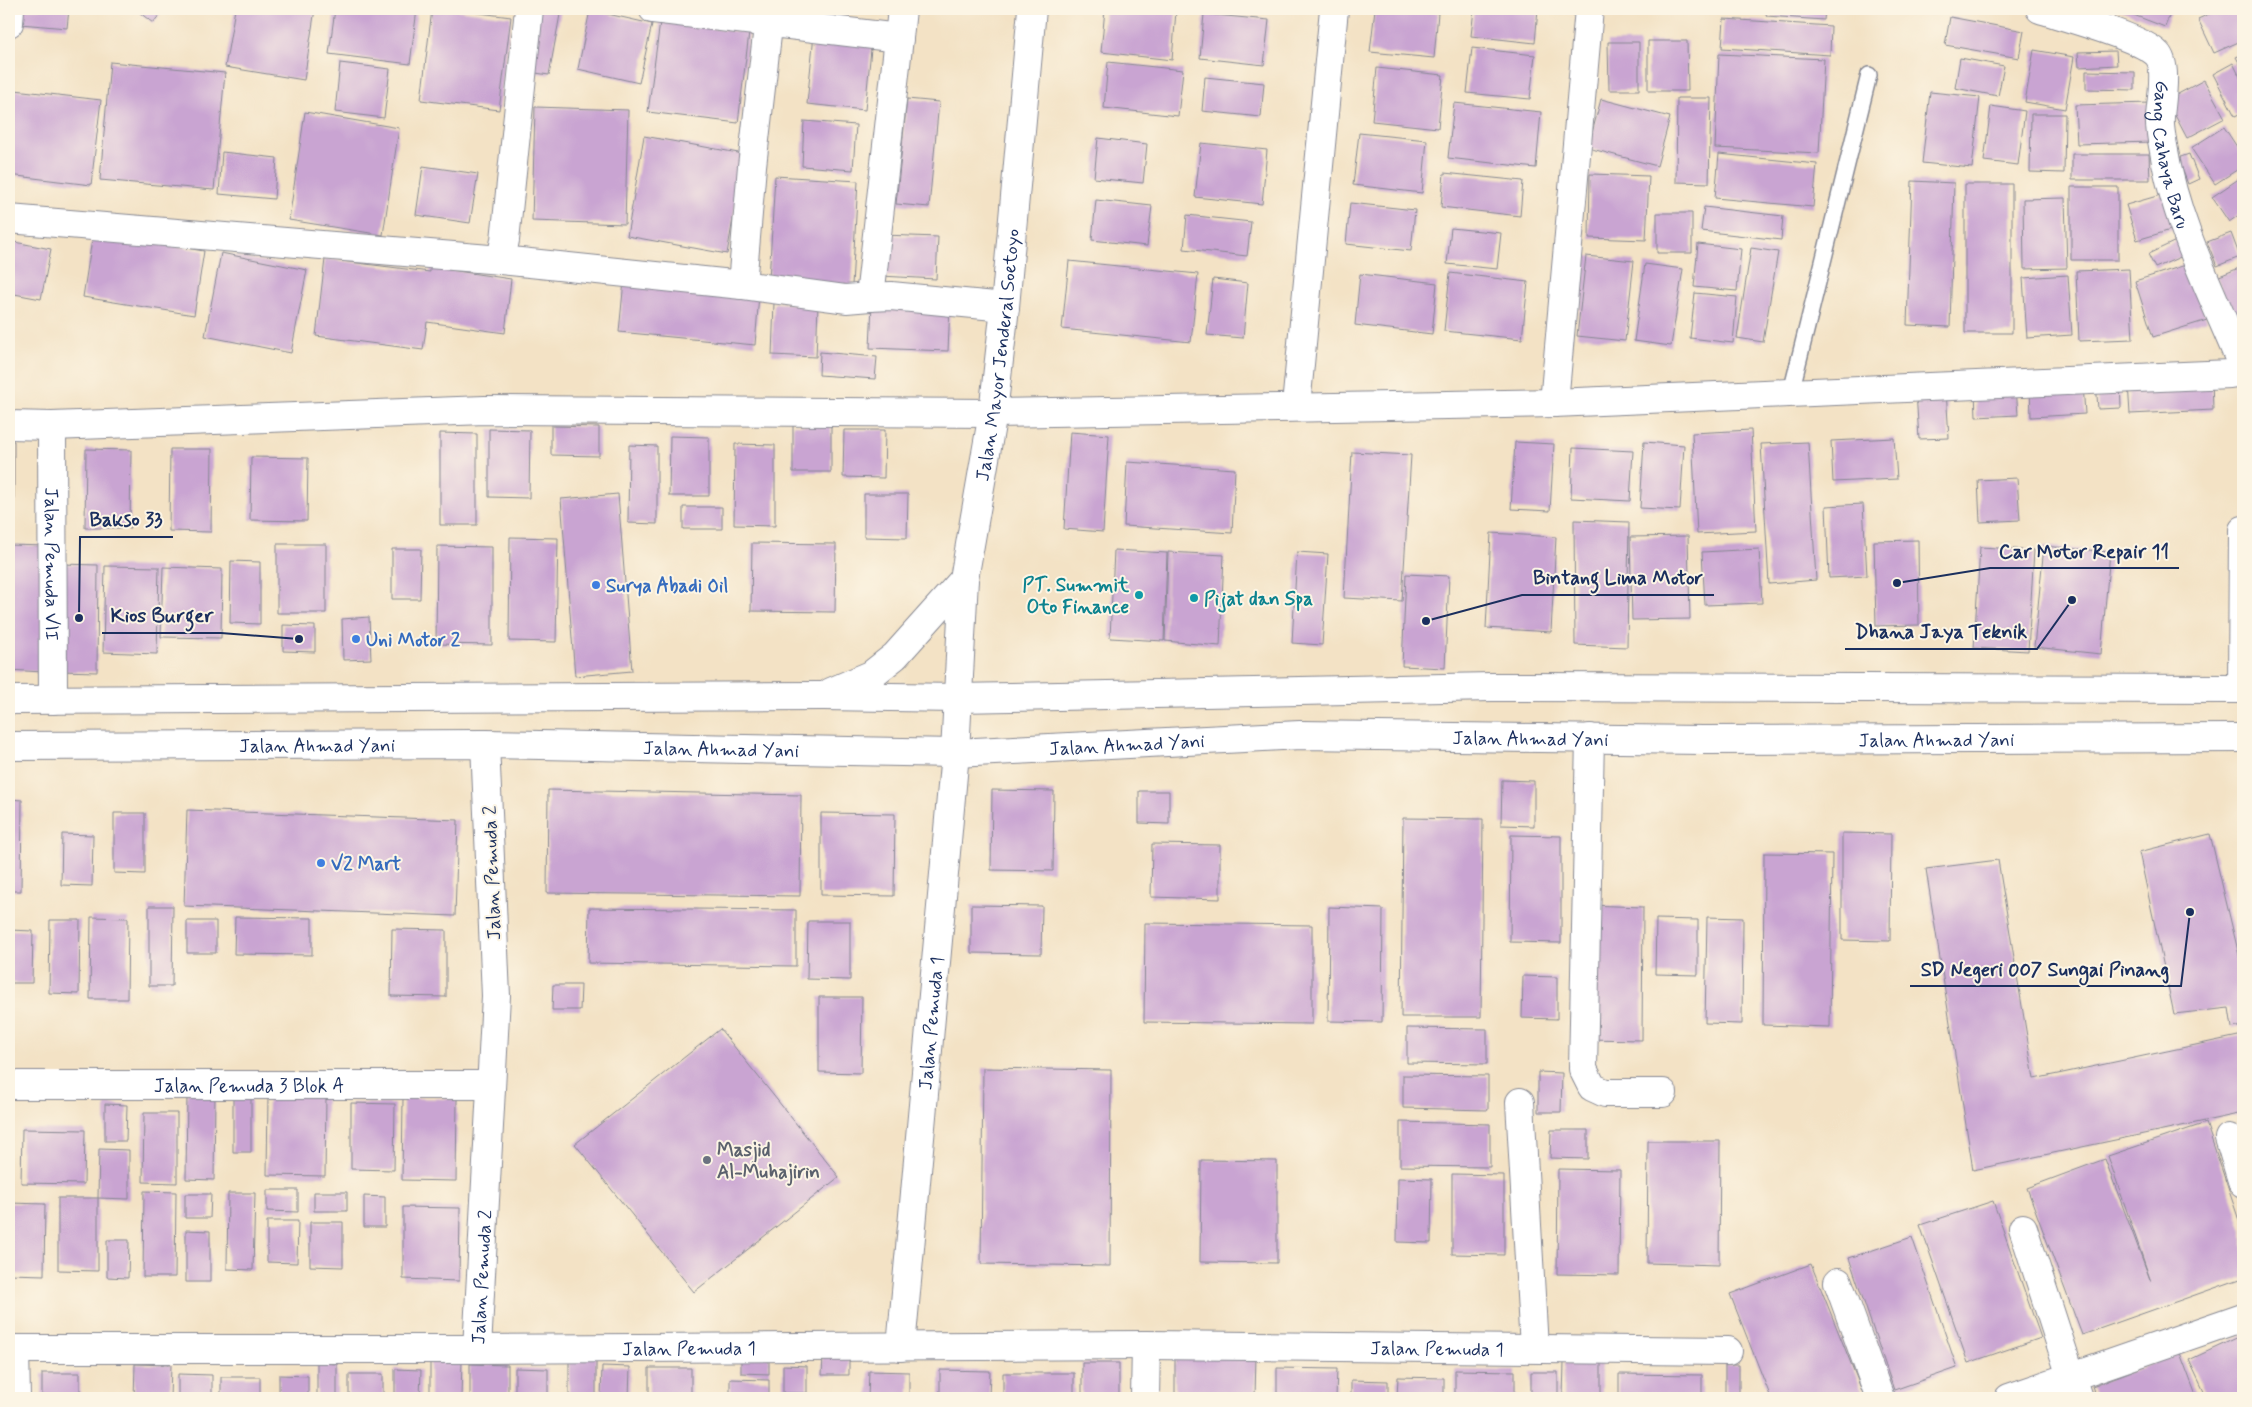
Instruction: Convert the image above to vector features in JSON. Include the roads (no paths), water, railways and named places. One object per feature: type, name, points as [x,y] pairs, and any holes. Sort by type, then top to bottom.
[{"type":"street","points":[[9,24],[10,9]]},
{"type":"street","points":[[501,260],[505,240],[529,9]]},
{"type":"street","points":[[653,9],[769,16],[899,38]]},
{"type":"street","points":[[870,297],[902,9]]},
{"type":"street","name":"Jalan Mayor Jenderal Soetoyo","points":[[958,698],[964,578],[993,413],[1005,307],[1032,9]]},
{"type":"street","points":[[1296,406],[1334,9]]},
{"type":"street","points":[[1554,403],[1589,9]]},
{"type":"street","name":"Gang Cahaya Baru","points":[[2040,9],[2128,38],[2153,50],[2161,59],[2163,90],[2160,118],[2164,151],[2174,195],[2243,368]]},
{"type":"street","points":[[742,285],[752,166],[769,16]]},
{"type":"street","points":[[9,219],[501,260],[742,285],[846,299],[892,296],[1005,307]]},
{"type":"street","points":[[9,425],[52,426],[485,410],[993,413],[1296,406],[1554,403],[2243,372]]},
{"type":"street","name":"Jalan Pemuda VII","points":[[52,426],[53,700]]},
{"type":"street","points":[[9,700],[823,696],[958,698],[1492,687],[2243,693],[2243,530]]},
{"type":"street","points":[[823,696],[871,675],[895,656],[964,578]]},
{"type":"street","name":"Jalan Pemuda 1","points":[[901,1347],[955,752],[958,698]]},
{"type":"street","name":"Jalan Ahmad Yani","points":[[9,746],[485,744],[955,752],[1300,735],[1590,738],[2243,738]]},
{"type":"street","points":[[1590,738],[1583,1069],[1592,1087],[1605,1093],[1663,1093]]},
{"type":"street","name":"Jalan Pemuda 2","points":[[12,1349],[477,1349],[496,996],[485,744]]},
{"type":"street","name":"Jalan Pemuda 3 Blok A","points":[[9,1085],[490,1085]]},
{"type":"street","points":[[1520,1102],[1534,1348]]},
{"type":"street","points":[[2229,1138],[2243,1184]]},
{"type":"street","points":[[2023,1228],[2074,1388]]},
{"type":"street","points":[[1838,1282],[1880,1398]]},
{"type":"street","points":[[2009,1398],[2074,1388],[2243,1317]]},
{"type":"street","points":[[1145,1398],[1146,1345]]},
{"type":"street","name":"Jalan Pemuda 1","points":[[477,1349],[1146,1345],[1728,1351]]},
{"type":"street","points":[[12,1349],[16,1398]]},
{"type":"lane","points":[[1791,392],[1869,75]]},
{"type":"place","name":"Car Motor Repair 11","points":[[1897,583]]},
{"type":"place","name":"Surya Abadi Oil","points":[[596,585]]},
{"type":"place","name":"PT. Summit Oto Finance","points":[[1139,595]]},
{"type":"place","name":"Pijat dan Spa","points":[[1194,598]]},
{"type":"place","name":"Dhana Jaya Teknik","points":[[2072,600]]},
{"type":"place","name":"Bakso 33","points":[[79,618]]},
{"type":"place","name":"Bintang Lima Motor","points":[[1426,621]]},
{"type":"place","name":"Kios Burger","points":[[299,639]]},
{"type":"place","name":"Uni Motor 2","points":[[356,639]]},
{"type":"place","name":"V2 Mart","points":[[321,863]]},
{"type":"place","name":"SD Negeri 007 Sungai Pinang","points":[[2190,912]]},
{"type":"place","name":"Masjid Al-Muhajirin","points":[[707,1160]]}]
